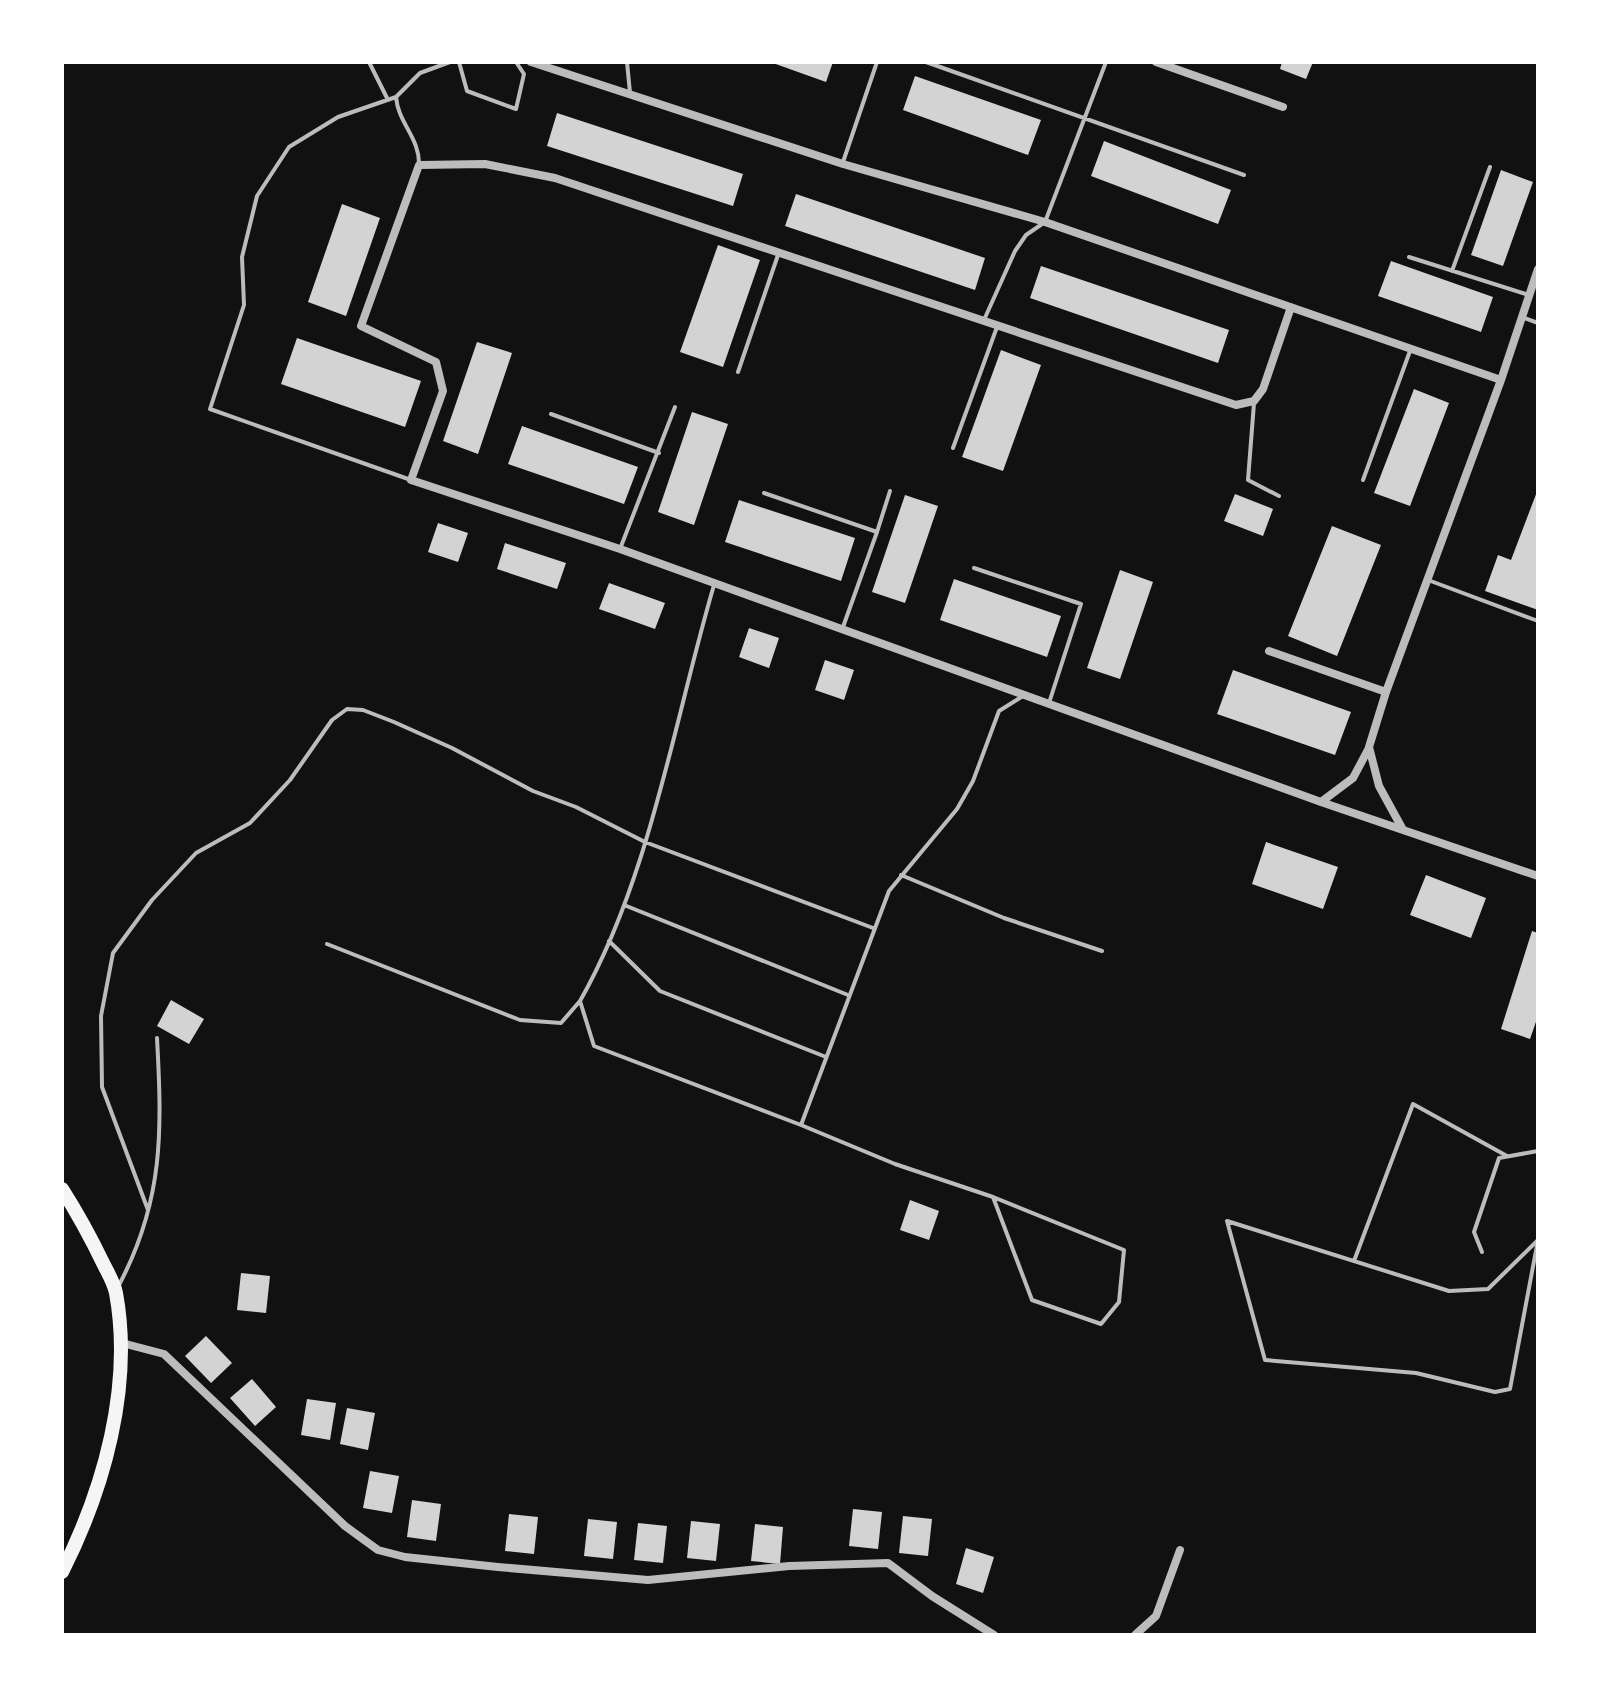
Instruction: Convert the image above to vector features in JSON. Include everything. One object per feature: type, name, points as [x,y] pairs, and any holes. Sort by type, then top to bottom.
[{"type":"main road","points":[[62,1189],[85,1225],[116,1290],[122,1343],[114,1426],[95,1490],[62,1572]]},
{"type":"street","points":[[531,62],[843,164],[1045,222],[1501,380]]},
{"type":"street","points":[[1156,62],[1283,107]]},
{"type":"street","points":[[1291,307],[1263,389],[1254,401],[1236,405],[555,178],[485,164],[419,165],[361,326],[436,362],[443,391],[411,480],[620,549],[1321,802],[1538,876]]},
{"type":"street","points":[[1321,802],[1353,778],[1369,747],[1538,269]]},
{"type":"street","points":[[1269,651],[1386,692]]},
{"type":"street","points":[[1369,747],[1379,786],[1402,828]]},
{"type":"street","points":[[122,1343],[164,1354],[345,1526],[378,1550],[405,1557],[648,1580],[789,1566],[888,1563],[932,1596],[994,1635]]},
{"type":"street","points":[[1135,1635],[1156,1616],[1180,1550]]},
{"type":"lane","points":[[369,62],[388,100]]},
{"type":"lane","points":[[411,480],[210,409],[244,305],[242,257],[257,196],[289,147],[338,117],[396,97],[420,73],[450,62]]},
{"type":"lane","points":[[459,62],[467,91],[516,109],[524,74],[516,62]]},
{"type":"lane","points":[[627,62],[630,93]]},
{"type":"lane","points":[[843,164],[877,62]]},
{"type":"lane","points":[[926,62],[1244,175]]},
{"type":"lane","points":[[984,320],[1015,251],[1026,235],[1045,222],[1106,62]]},
{"type":"lane","points":[[396,97],[397,107],[419,151],[419,165]]},
{"type":"lane","points":[[1452,271],[1490,167]]},
{"type":"lane","points":[[738,372],[779,252]]},
{"type":"lane","points":[[1409,257],[1529,295]]},
{"type":"lane","points":[[1522,317],[1538,323]]},
{"type":"lane","points":[[953,448],[998,325]]},
{"type":"lane","points":[[1363,480],[1411,349]]},
{"type":"lane","points":[[1254,401],[1248,480],[1279,496]]},
{"type":"lane","points":[[620,549],[675,407]]},
{"type":"lane","points":[[551,414],[659,453]]},
{"type":"lane","points":[[842,629],[890,491]]},
{"type":"lane","points":[[764,493],[877,532]]},
{"type":"lane","points":[[974,568],[1081,604],[1049,703]]},
{"type":"lane","points":[[1428,580],[1538,621]]},
{"type":"lane","points":[[327,944],[520,1020],[561,1023],[580,1001],[598,970],[624,905],[645,842],[714,583]]},
{"type":"lane","points":[[801,1125],[889,891],[957,809],[973,781],[999,711],[1025,694]]},
{"type":"lane","points":[[148,1210],[102,1087],[101,1016],[113,953],[152,900],[196,853],[250,823],[290,780],[332,720],[347,709],[363,710],[452,748],[533,791],[576,807],[645,842],[873,928]]},
{"type":"lane","points":[[901,875],[1004,918],[1102,951]]},
{"type":"lane","points":[[624,905],[848,995]]},
{"type":"lane","points":[[609,941],[660,991],[826,1057]]},
{"type":"lane","points":[[580,1001],[594,1046],[895,1164],[993,1197],[1124,1250],[1119,1302],[1101,1324],[1032,1300],[993,1197]]},
{"type":"lane","points":[[116,1290],[148,1210],[160,1153],[157,1038]]},
{"type":"lane","points":[[1354,1261],[1413,1104],[1507,1156]]},
{"type":"lane","points":[[1482,1252],[1474,1232],[1499,1158],[1538,1151]]},
{"type":"lane","points":[[1227,1221],[1449,1291],[1488,1289],[1538,1240],[1510,1389],[1495,1392],[1416,1373],[1265,1360],[1227,1221]]},
{"type":"building","points":[[770,62],[833,62],[826,82]]},
{"type":"building","points":[[1282,62],[1313,62],[1306,79],[1280,69]]},
{"type":"building","points":[[915,76],[1041,120],[1028,155],[903,110]]},
{"type":"building","points":[[557,113],[743,174],[733,206],[547,146]]},
{"type":"building","points":[[1104,141],[1231,190],[1218,224],[1091,176]]},
{"type":"building","points":[[1501,170],[1533,182],[1503,266],[1471,255]]},
{"type":"building","points":[[796,194],[985,258],[975,290],[785,226]]},
{"type":"building","points":[[342,204],[380,218],[346,316],[308,302]]},
{"type":"building","points":[[718,245],[760,260],[723,367],[680,352]]},
{"type":"building","points":[[1391,261],[1493,297],[1481,332],[1378,296]]},
{"type":"building","points":[[1041,266],[1229,330],[1218,363],[1030,298]]},
{"type":"building","points":[[297,338],[421,381],[405,427],[281,384]]},
{"type":"building","points":[[477,342],[512,353],[478,454],[443,441]]},
{"type":"building","points":[[1001,350],[1041,365],[1003,471],[962,457]]},
{"type":"building","points":[[1414,389],[1449,403],[1410,506],[1374,493]]},
{"type":"building","points":[[692,412],[728,424],[694,525],[658,512]]},
{"type":"building","points":[[522,426],[638,467],[624,504],[508,464]]},
{"type":"building","points":[[1538,489],[1538,610],[1485,591],[1498,555],[1511,560]]},
{"type":"building","points":[[1235,494],[1273,509],[1263,536],[1224,521]]},
{"type":"building","points":[[905,495],[938,506],[905,603],[872,592]]},
{"type":"building","points":[[739,500],[855,538],[841,581],[725,542]]},
{"type":"building","points":[[438,523],[468,533],[458,562],[428,552]]},
{"type":"building","points":[[1332,526],[1381,545],[1337,656],[1288,636]]},
{"type":"building","points":[[505,543],[566,563],[557,589],[497,569]]},
{"type":"building","points":[[1120,570],[1153,582],[1120,679],[1087,668]]},
{"type":"building","points":[[954,579],[1061,616],[1047,657],[940,620]]},
{"type":"building","points":[[609,583],[665,603],[655,629],[599,609]]},
{"type":"building","points":[[749,628],[779,638],[769,668],[739,657]]},
{"type":"building","points":[[825,660],[854,670],[844,700],[815,690]]},
{"type":"building","points":[[1233,670],[1351,712],[1335,755],[1217,714]]},
{"type":"building","points":[[1266,842],[1338,867],[1323,909],[1252,884]]},
{"type":"building","points":[[1426,875],[1486,898],[1471,938],[1410,915]]},
{"type":"building","points":[[1532,931],[1538,933],[1538,1016],[1530,1039],[1501,1029]]},
{"type":"building","points":[[171,1000],[204,1019],[189,1044],[157,1026]]},
{"type":"building","points":[[910,1200],[939,1211],[929,1240],[900,1230]]},
{"type":"building","points":[[241,1273],[270,1276],[266,1313],[237,1310]]},
{"type":"building","points":[[206,1336],[232,1363],[211,1383],[185,1356]]},
{"type":"building","points":[[252,1379],[276,1407],[255,1426],[230,1398]]},
{"type":"building","points":[[307,1399],[336,1403],[330,1440],[301,1435]]},
{"type":"building","points":[[347,1408],[375,1413],[368,1450],[340,1444]]},
{"type":"building","points":[[370,1471],[399,1476],[392,1513],[363,1508]]},
{"type":"building","points":[[412,1500],[441,1504],[436,1541],[407,1537]]},
{"type":"building","points":[[853,1509],[882,1512],[878,1549],[849,1546]]},
{"type":"building","points":[[509,1514],[538,1517],[534,1554],[505,1551]]},
{"type":"building","points":[[903,1516],[932,1519],[928,1556],[899,1553]]},
{"type":"building","points":[[588,1519],[617,1522],[613,1559],[584,1556]]},
{"type":"building","points":[[691,1521],[720,1524],[716,1561],[687,1558]]},
{"type":"building","points":[[638,1523],[667,1526],[663,1563],[634,1560]]},
{"type":"building","points":[[755,1524],[783,1527],[780,1564],[751,1561]]},
{"type":"building","points":[[966,1548],[994,1557],[983,1593],[956,1584]]}]
